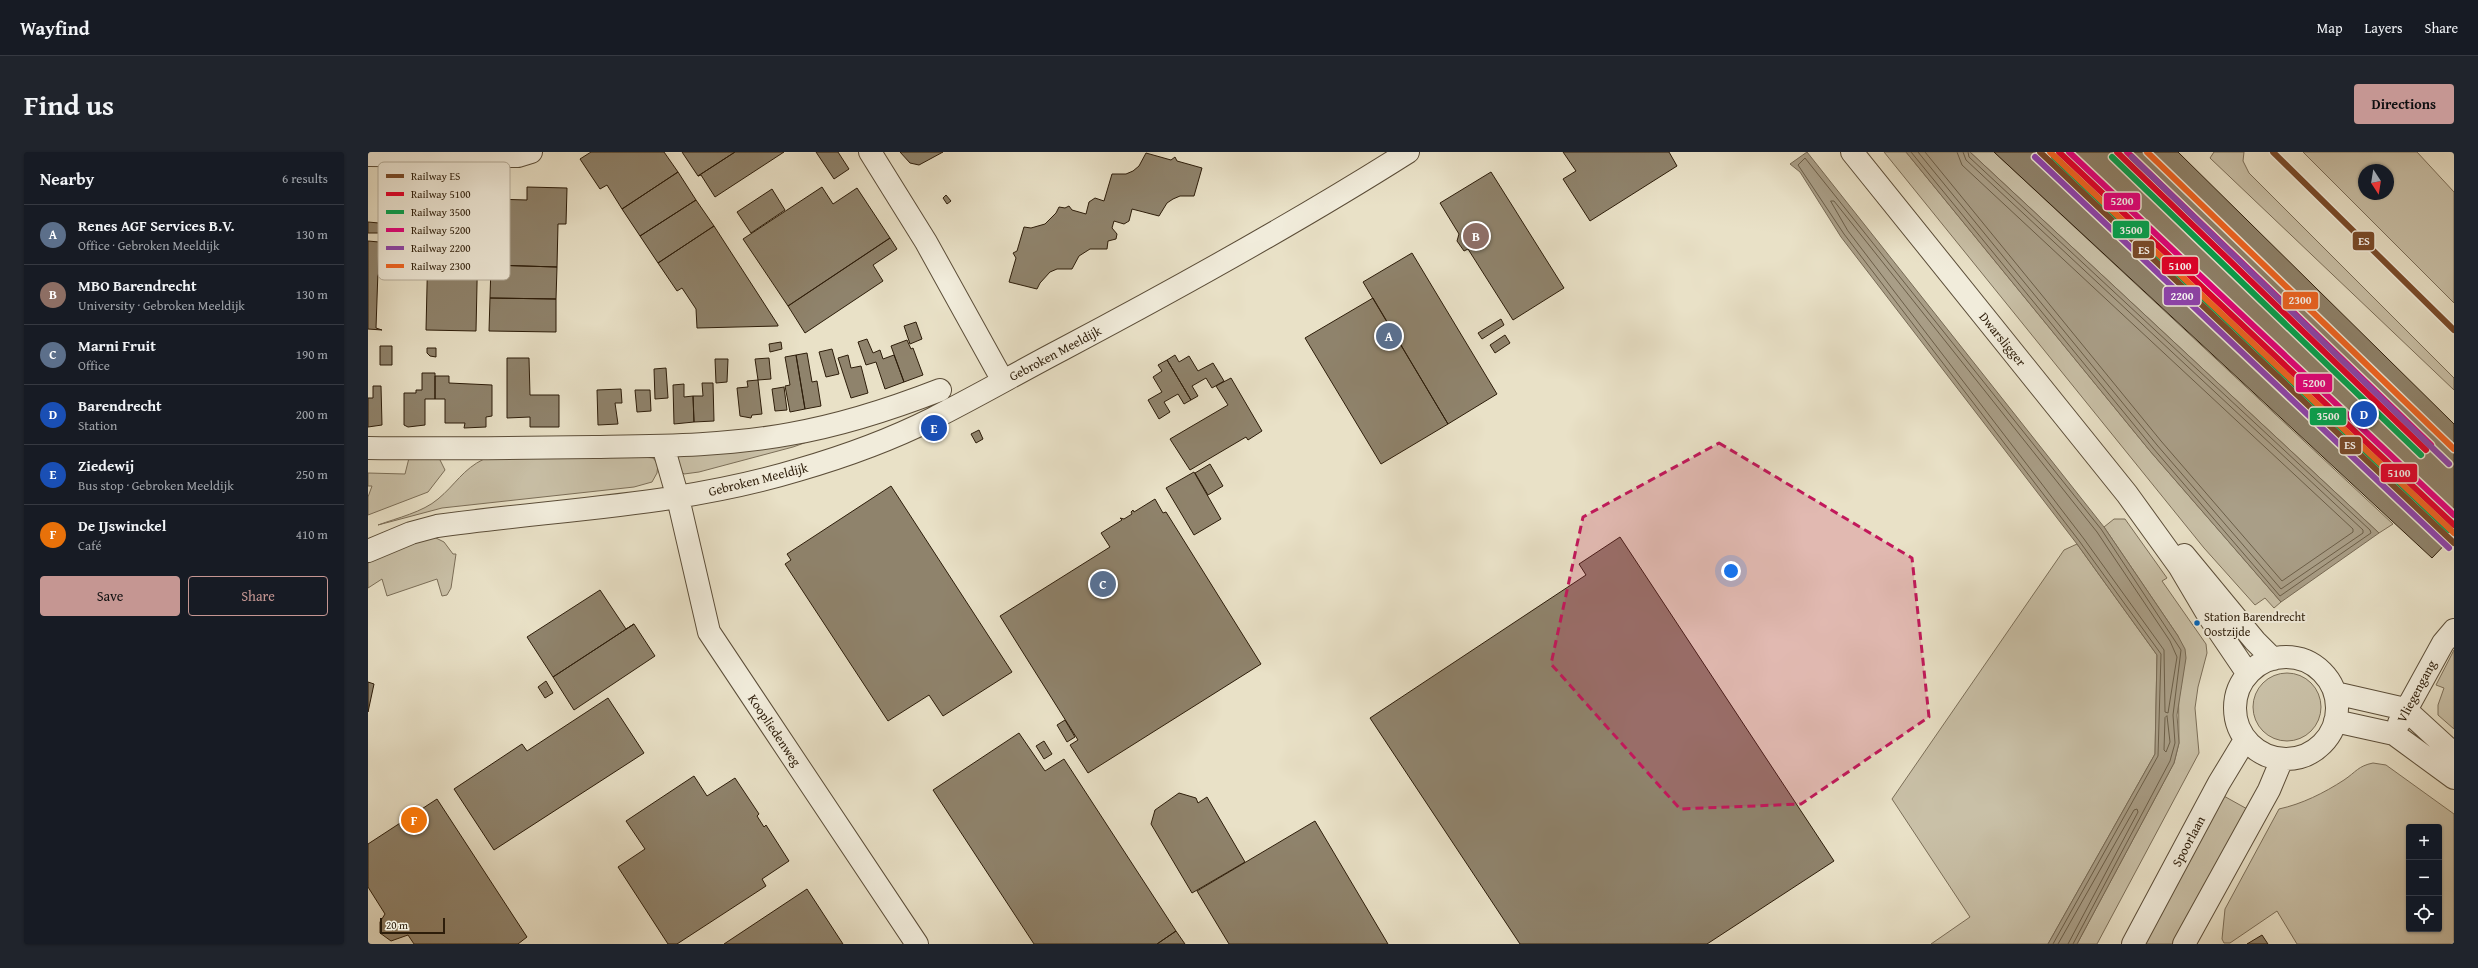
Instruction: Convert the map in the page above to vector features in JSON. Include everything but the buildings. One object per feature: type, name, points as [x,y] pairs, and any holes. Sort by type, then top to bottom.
[{"type":"street","points":[[368,155],[518,156],[531,152]]},
{"type":"street","points":[[870,152],[926,242],[1003,381]]},
{"type":"street","name":"Gebroken Meeldijk","points":[[368,551],[411,533],[437,526],[607,508],[678,498],[736,486],[839,457],[929,420],[1003,381],[1239,252],[1350,189],[1408,152]]},
{"type":"street","name":"Dwarsligger","points":[[1852,152],[2153,528],[2248,674]]},
{"type":"street","points":[[368,448],[663,446],[732,442],[789,434],[847,422],[892,409],[940,390]]},
{"type":"street","points":[[663,446],[678,498]]},
{"type":"street","name":"Koopliedenweg","points":[[678,498],[708,632],[917,944]]},
{"type":"street","name":"Dwarsligger","points":[[2153,528],[2189,560],[2255,641],[2273,659]]},
{"type":"street","name":"Vliegengang","points":[[2394,734],[2405,709],[2442,643],[2454,630]]},
{"type":"street","points":[[2288,657],[2311,663],[2326,676],[2335,693],[2337,707],[2335,721],[2331,732],[2316,749],[2299,757],[2282,759],[2262,753],[2246,740],[2239,729],[2234,706],[2236,694],[2248,674],[2259,664],[2273,659],[2288,657]]},
{"type":"street","points":[[2335,693],[2405,709],[2454,754]]},
{"type":"street","points":[[2335,721],[2394,734],[2454,778]]},
{"type":"street","name":"Spoorlaan","points":[[2133,944],[2219,783],[2246,740]]},
{"type":"street","points":[[2184,944],[2269,790],[2282,759]]},
{"type":"highlighted area","points":[[1719,443],[1912,558],[1929,717],[1801,804],[1680,809],[1551,664],[1583,517]]},
{"type":"shaded area","points":[[1884,152],[1906,152],[2150,451],[2281,602],[2274,608],[2265,598],[2255,605],[2204,548]]},
{"type":"shaded area","points":[[1970,152],[1994,152],[2393,524],[2379,533]]},
{"type":"shaded area","points":[[2214,152],[2244,152],[2243,161],[2249,173],[2454,378],[2454,390],[2210,158]]},
{"type":"shaded area","points":[[2303,152],[2417,152],[2454,192],[2454,303]]},
{"type":"shaded area","points":[[883,415],[793,447],[699,472],[684,474],[677,465],[679,455]]},
{"type":"shaded area","points":[[632,456],[653,458],[658,464],[657,473],[652,482],[634,487],[442,508],[378,525],[410,514],[432,504],[470,468],[484,459]]},
{"type":"shaded area","points":[[409,458],[439,458],[445,470],[428,492],[368,515],[368,497],[372,486],[368,486],[368,473],[405,474]]},
{"type":"shaded area","points":[[2114,519],[2125,519],[2167,578],[2162,581],[2206,644],[2207,653],[2198,687],[2195,708],[2199,753],[2097,944],[2077,944],[2174,763],[2179,743],[2178,636],[2104,527]]},
{"type":"shaded area","points":[[434,537],[444,542],[453,554],[456,554],[451,588],[447,595],[442,596],[437,579],[387,596],[382,579],[368,588],[368,563],[405,546]]},
{"type":"shaded area","points":[[2077,544],[2157,655],[2155,754],[2048,944],[1931,944],[1970,917],[1892,799],[2064,550]]},
{"type":"shaded area","points":[[2454,650],[2454,729],[2438,715],[2438,705],[2444,688],[2436,685]]},
{"type":"shaded area","points":[[2287,673],[2300,676],[2311,683],[2318,694],[2321,707],[2318,720],[2311,731],[2300,738],[2287,741],[2274,738],[2263,731],[2256,720],[2253,707],[2256,694],[2263,683],[2274,676]]},
{"type":"shaded area","points":[[2373,763],[2386,765],[2454,814],[2454,944],[2297,944],[2277,911],[2230,943],[2224,943],[2222,939],[2225,909],[2279,809],[2321,794],[2360,768]]},
{"type":"shaded area","points":[[2222,795],[2249,810],[2176,944],[2142,944]]},
{"type":"water","points":[[1807,152],[2104,527],[2178,636],[2185,649],[2186,658],[2177,715],[2179,743],[2174,763],[2077,944],[2048,944],[2155,754],[2157,655],[2077,544],[1841,237],[1800,172],[1790,164]]},
{"type":"water","points":[[1906,152],[1970,152],[2379,533],[2281,602],[2150,451]]},
{"type":"rail line","name":"ES","points":[[2040,152],[2454,543]]},
{"type":"rail line","name":"2300","points":[[2050,152],[2454,533]]},
{"type":"rail line","name":"5100","points":[[2059,152],[2454,525]]},
{"type":"rail line","name":"5200","points":[[2069,152],[2454,515]]},
{"type":"rail line","name":"5100","points":[[2117,152],[2426,450]]},
{"type":"rail line","name":"5200","points":[[2127,152],[2431,445]]},
{"type":"rail line","name":"2300","points":[[2147,152],[2454,449]]},
{"type":"rail line","name":"ES","points":[[2273,152],[2454,330]]},
{"type":"rail line","name":"2200","points":[[2035,157],[2449,548]]},
{"type":"rail line","name":"3500","points":[[2054,157],[2449,530]]},
{"type":"rail line","name":"3500","points":[[2112,157],[2421,455]]},
{"type":"rail line","name":"2200","points":[[2132,157],[2449,464]]},
{"type":"place","name":"MBO Barendrecht","points":[[1476,236]]},
{"type":"place","name":"Renes AGF Services B.V.","points":[[1389,336]]},
{"type":"place","name":"Barendrecht","points":[[2364,414]]},
{"type":"place","name":"Ziedewij","points":[[934,428]]},
{"type":"place","name":"Marni Fruit","points":[[1103,584]]},
{"type":"place","name":"Station Barendrecht Oostzijde","points":[[2197,623]]},
{"type":"place","name":"De IJswinckel","points":[[414,820]]}]
